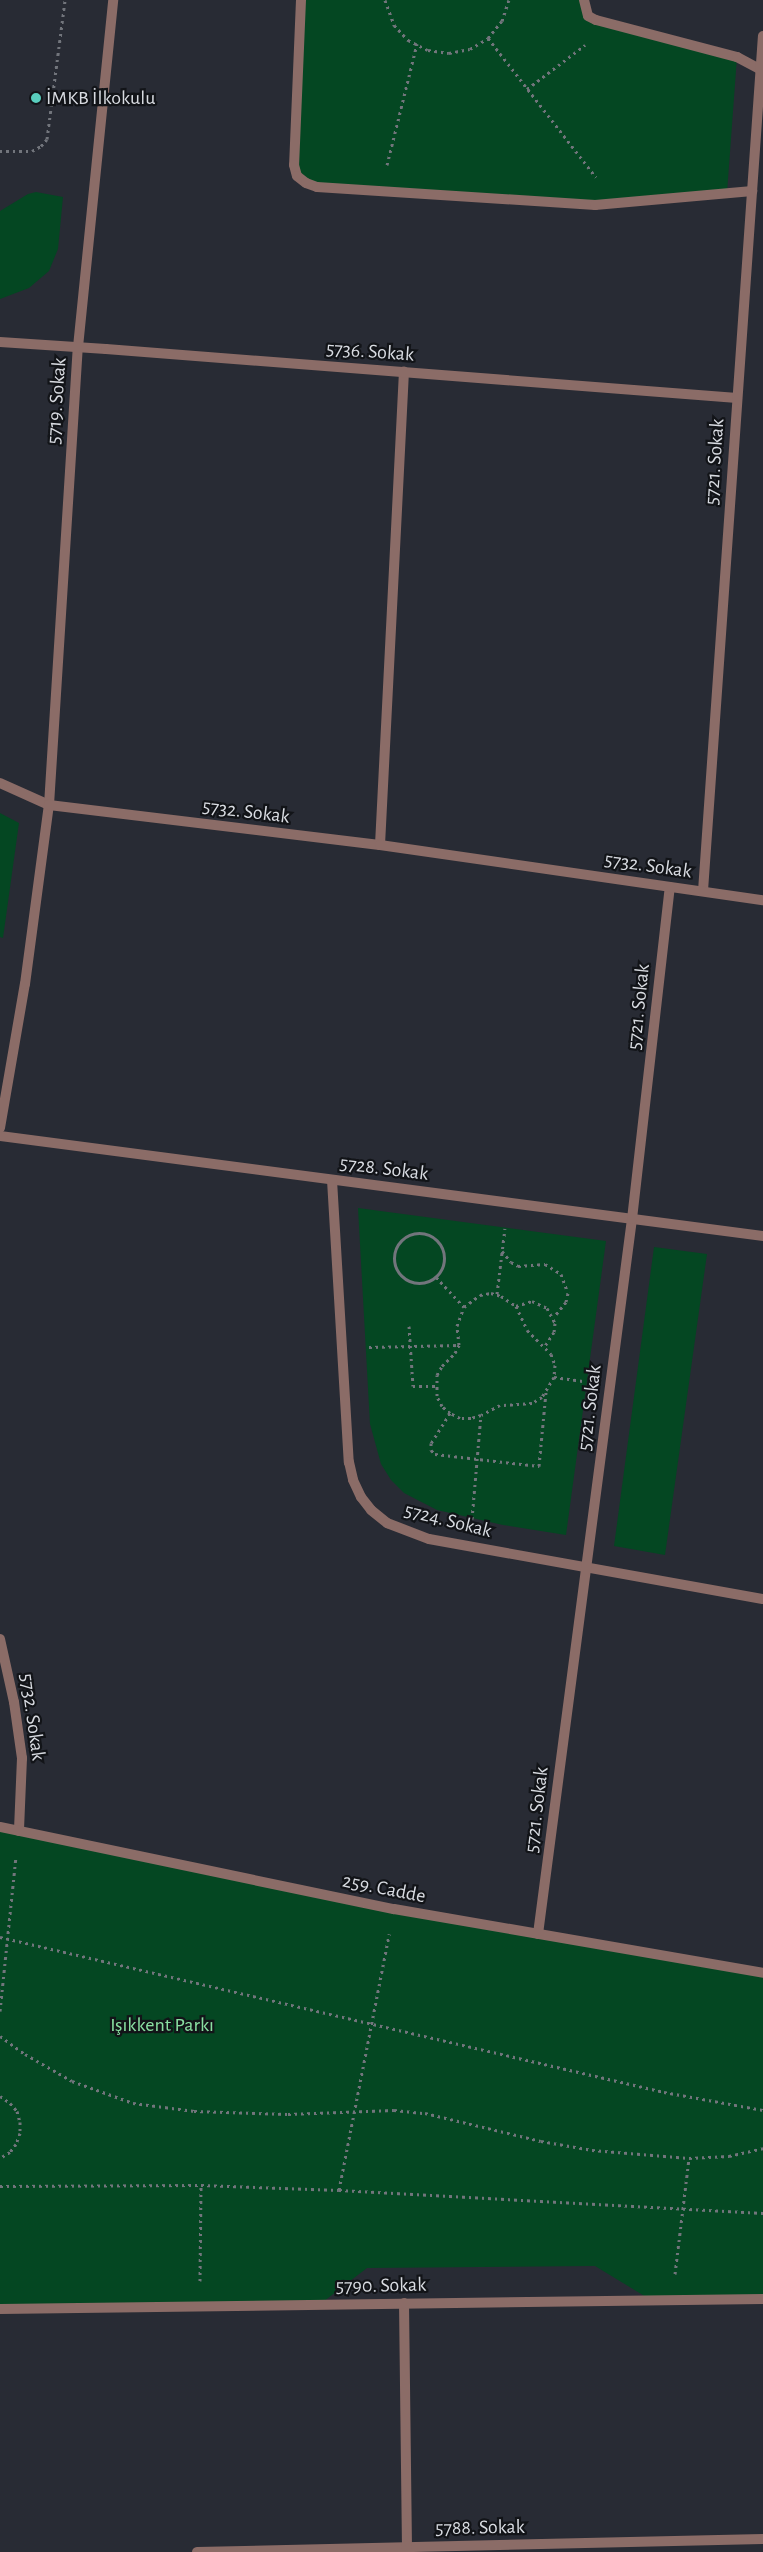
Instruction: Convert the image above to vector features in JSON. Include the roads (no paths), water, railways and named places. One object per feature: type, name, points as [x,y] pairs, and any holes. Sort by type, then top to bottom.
[{"type":"street","name":"5719. Sokak","points":[[49,805],[78,347],[113,0]]},
{"type":"street","points":[[301,0],[294,165],[297,176],[306,183],[317,187],[594,205],[752,191]]},
{"type":"street","points":[[584,0],[588,16],[737,57],[762,70]]},
{"type":"street","name":"5721. Sokak","points":[[703,891],[763,36]]},
{"type":"street","name":"5736. Sokak","points":[[0,342],[737,398]]},
{"type":"street","points":[[380,845],[404,372]]},
{"type":"street","name":"5732. Sokak","points":[[0,783],[49,805],[380,845],[763,900]]},
{"type":"street","points":[[0,1128],[25,984],[49,805]]},
{"type":"street","name":"5721. Sokak","points":[[538,1934],[632,1219],[670,887]]},
{"type":"street","name":"5728. Sokak","points":[[0,1136],[763,1236]]},
{"type":"street","name":"5724. Sokak","points":[[332,1180],[346,1439],[353,1480],[361,1497],[372,1510],[387,1523],[406,1532],[429,1539],[763,1599]]},
{"type":"street","name":"5732. Sokak","points":[[0,1639],[14,1702],[22,1758],[19,1831]]},
{"type":"street","name":"259. Cadde","points":[[0,1827],[394,1909],[763,1973]]},
{"type":"street","name":"5790. Sokak","points":[[0,2309],[763,2299]]},
{"type":"street","points":[[404,2303],[407,2550]]},
{"type":"street","name":"5788. Sokak","points":[[197,2552],[407,2550],[763,2539]]},
{"type":"place","name":"İMKB İlkokulu","points":[[36,98]]},
{"type":"park label","name":"Işıkkent Parkı","points":[[162,2025]]}]
